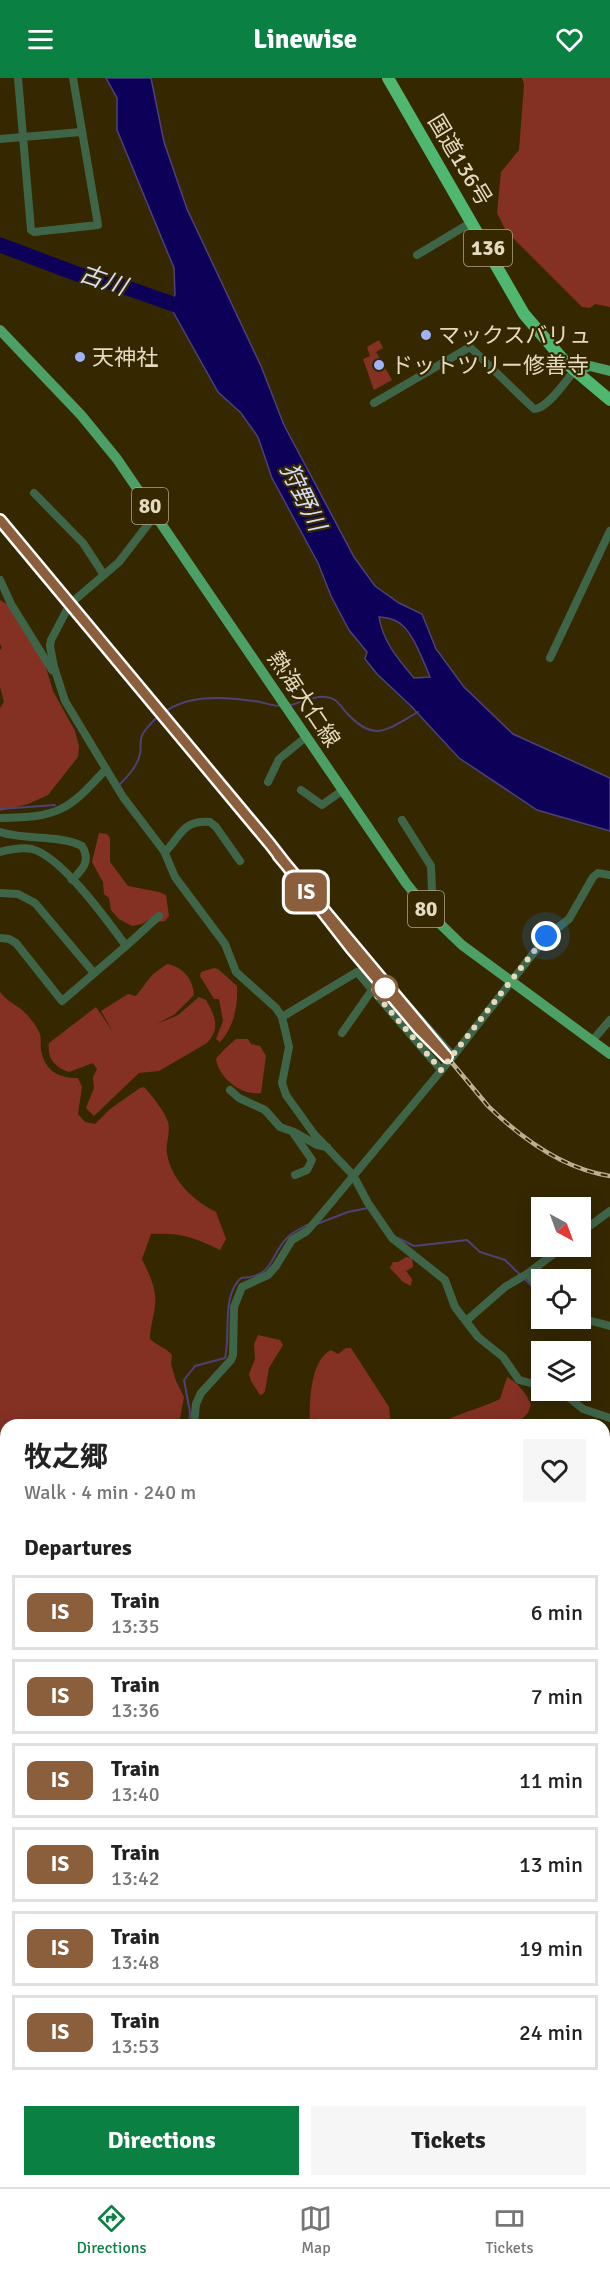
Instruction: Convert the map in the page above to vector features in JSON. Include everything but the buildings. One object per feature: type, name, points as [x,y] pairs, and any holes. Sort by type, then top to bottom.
[{"type":"highway","name":"国道136号","points":[[388,78],[524,314],[574,371],[610,400]]},
{"type":"main road","name":"熱海大仁線","points":[[0,330],[81,415],[117,459],[406,883],[433,917],[462,945],[610,1054]]},
{"type":"main road","points":[[574,371],[590,366],[610,371]]},
{"type":"street","points":[[18,78],[31,230],[98,225],[73,78]]},
{"type":"street","points":[[0,139],[81,132]]},
{"type":"street","points":[[417,255],[472,222]]},
{"type":"street","points":[[374,403],[470,347],[534,409],[546,404],[574,371]]},
{"type":"street","points":[[34,493],[83,543],[104,575]]},
{"type":"street","points":[[156,514],[120,561],[70,604],[51,640],[50,650],[65,701],[123,797],[165,852],[175,878],[225,944],[236,972],[276,1008],[282,1017],[289,1047],[282,1083],[283,1090],[314,1134],[353,1175],[371,1208],[392,1238],[446,1280],[455,1307],[478,1337],[503,1357],[519,1380],[531,1383]]},
{"type":"street","points":[[550,658],[610,531]]},
{"type":"street","points":[[0,580],[11,604],[56,675]]},
{"type":"street","points":[[268,782],[279,759],[306,737]]},
{"type":"street","points":[[0,818],[29,818],[60,810],[87,789],[106,769]]},
{"type":"street","points":[[301,790],[322,805],[343,790]]},
{"type":"street","points":[[402,820],[431,866],[433,917]]},
{"type":"street","points":[[165,852],[179,833],[192,823],[210,822],[240,861]]},
{"type":"street","points":[[0,832],[72,842],[82,846],[87,856],[84,868],[72,880]]},
{"type":"street","points":[[0,852],[22,849],[40,852],[51,858],[126,946]]},
{"type":"street","points":[[195,1419],[196,1404],[201,1393],[231,1360],[234,1307],[240,1290],[268,1275],[289,1243],[310,1228],[453,1056],[546,936],[569,919],[593,877],[598,873],[610,875]]},
{"type":"street","points":[[0,893],[18,894],[35,903],[94,973]]},
{"type":"street","points":[[0,938],[16,943],[62,1001],[159,916]]},
{"type":"street","points":[[282,1017],[352,973],[360,974],[441,1070]]},
{"type":"street","points":[[342,1033],[372,990]]},
{"type":"street","points":[[404,1001],[453,1056]]},
{"type":"street","points":[[592,1041],[610,1020]]},
{"type":"street","points":[[230,1090],[239,1098],[265,1110],[280,1126],[317,1145],[327,1147]]},
{"type":"street","points":[[292,1131],[312,1160],[311,1167],[295,1174]]},
{"type":"street","points":[[591,1225],[610,1211]]},
{"type":"street","points":[[466,1321],[505,1287],[549,1257]]},
{"type":"street","points":[[524,1276],[531,1281]]},
{"type":"street","points":[[591,1321],[610,1326]]},
{"type":"street","points":[[573,1401],[583,1409],[610,1418]]},
{"type":"shaded area","points":[[522,78],[610,78],[610,307],[595,304],[590,308],[582,307],[506,231],[497,213],[501,172],[519,150],[524,85]]},
{"type":"shaded area","points":[[379,340],[383,348],[376,352],[392,380],[374,390],[363,359],[370,356],[367,347]]},
{"type":"shaded area","points":[[0,600],[8,605],[44,661],[53,691],[75,731],[79,746],[78,757],[48,795],[28,804],[0,811],[0,708],[4,702],[0,687],[0,650],[2,648],[0,644]]},
{"type":"shaded area","points":[[99,833],[107,834],[110,838],[110,862],[128,886],[166,895],[169,916],[165,921],[158,922],[150,919],[132,926],[119,919],[111,910],[109,898],[104,894],[103,882],[92,862]]},
{"type":"shaded area","points":[[167,964],[178,968],[186,975],[192,984],[194,995],[175,1014],[157,1024],[178,1015],[199,997],[206,1000],[212,1011],[215,1022],[214,1032],[207,1043],[159,1071],[139,1073],[94,1116],[86,1108],[94,1088],[93,1077],[97,1069],[93,1063],[69,1072],[64,1070],[53,1062],[49,1054],[49,1043],[96,1007],[113,1032],[101,1011],[128,994],[136,996],[152,975]]},
{"type":"shaded area","points":[[214,968],[237,986],[234,1016],[229,1030],[220,1042],[216,1039],[223,1021],[219,999],[214,999],[200,976],[201,972]]},
{"type":"shaded area","points":[[0,992],[24,1012],[36,1026],[43,1057],[49,1068],[64,1077],[78,1078],[82,1087],[78,1114],[85,1122],[95,1124],[110,1109],[144,1087],[161,1108],[168,1122],[167,1154],[174,1173],[185,1189],[199,1202],[216,1212],[226,1239],[220,1250],[187,1237],[151,1234],[142,1259],[155,1293],[150,1339],[172,1355],[171,1364],[184,1397],[180,1419],[0,1419]]},
{"type":"shaded area","points":[[236,1039],[248,1039],[251,1044],[260,1046],[266,1056],[261,1093],[239,1089],[221,1073],[216,1059]]},
{"type":"shaded area","points":[[406,1257],[412,1258],[413,1267],[406,1271],[412,1279],[411,1286],[403,1282],[390,1268],[393,1262]]},
{"type":"shaded area","points":[[258,1335],[280,1340],[283,1345],[269,1368],[265,1391],[260,1395],[249,1374],[255,1359],[254,1344]]},
{"type":"shaded area","points":[[346,1348],[351,1348],[389,1407],[390,1419],[310,1419],[312,1383],[319,1363],[331,1350],[338,1354]]},
{"type":"shaded area","points":[[507,1377],[522,1389],[531,1405],[528,1413],[522,1419],[449,1419],[485,1406],[500,1399]]},
{"type":"water","name":"狩野川","points":[[106,78],[151,78],[164,142],[187,209],[261,366],[284,425],[354,557],[375,586],[399,603],[422,614],[436,649],[464,687],[513,734],[610,778],[610,831],[537,810],[459,758],[365,659],[367,652],[349,630],[331,596],[318,563],[272,478],[258,437],[241,413],[218,392],[171,308],[175,294],[174,268],[117,130],[117,98]],"holes":[[[379,617],[397,621],[411,635],[430,677],[414,678],[402,664],[384,634]]]},
{"type":"waterway","name":"古川","points":[[0,245],[80,275],[113,283],[190,310]]},
{"type":"waterway","points":[[290,705],[317,697],[329,698],[337,702],[364,728],[372,731],[388,728],[418,712]]},
{"type":"waterway","points":[[119,785],[137,763],[144,732],[167,710],[193,700],[208,698],[254,701],[281,706]]},
{"type":"waterway","points":[[0,809],[55,805]]},
{"type":"waterway","points":[[317,1224],[348,1212],[368,1208]]},
{"type":"waterway","points":[[189,1419],[184,1380],[195,1366],[225,1358],[229,1305],[235,1286],[241,1278],[252,1277],[266,1269],[288,1237],[309,1224]]},
{"type":"waterway","points":[[398,1238],[414,1246],[467,1240],[480,1252],[505,1260],[531,1285]]},
{"type":"railway","points":[[0,520],[488,1106],[514,1129],[559,1159],[576,1167],[610,1176]]},
{"type":"train","name":"IS","points":[[0,520],[270,844],[285,867],[350,947],[419,1029],[447,1057],[278,855]]},
{"type":"place","name":"マックスバリュ","points":[[426,335]]},
{"type":"place","name":"天神社","points":[[80,357]]},
{"type":"place","name":"ドットツリー修善寺","points":[[379,365]]},
{"type":"route","points":[[385,988],[372,990],[441,1070],[546,936]]}]
